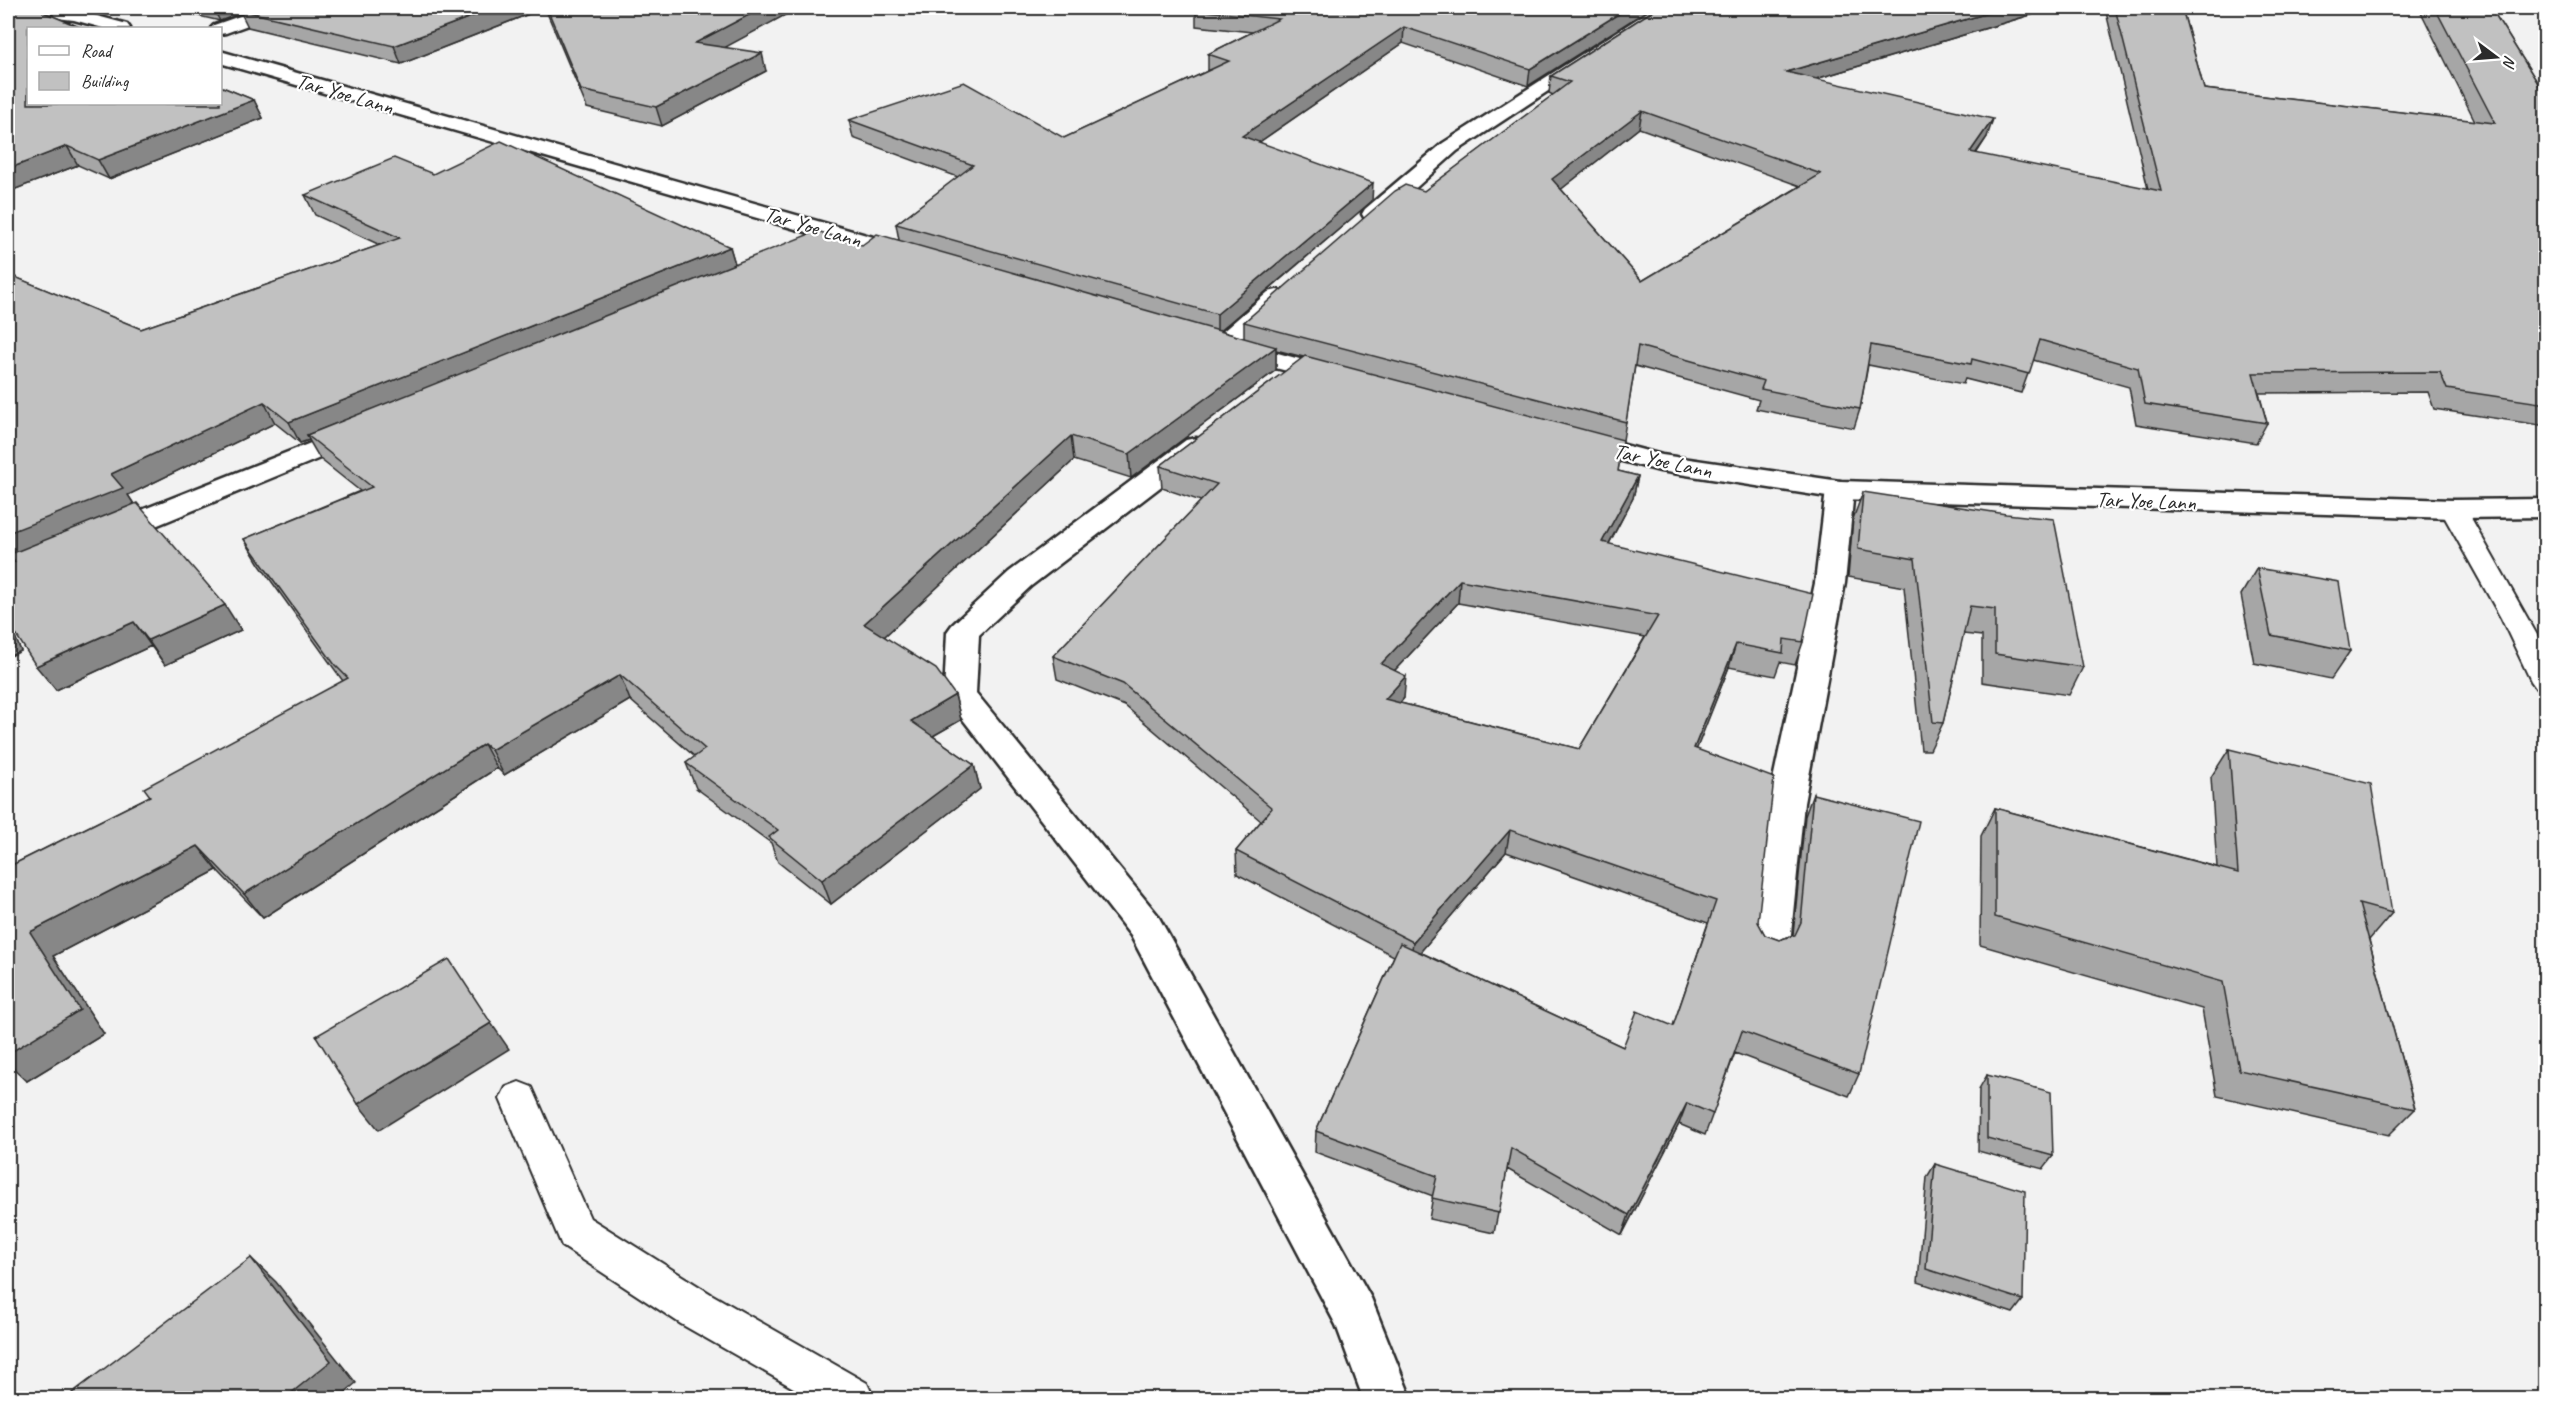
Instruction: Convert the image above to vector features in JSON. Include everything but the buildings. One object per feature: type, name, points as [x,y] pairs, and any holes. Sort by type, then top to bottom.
[{"type":"street","points":[[13,8],[75,15],[117,27]]},
{"type":"street","points":[[222,28],[278,8]]},
{"type":"street","points":[[1353,231],[1450,147],[1665,8]]},
{"type":"street","name":"Tar Yoe Lann","points":[[222,58],[930,260]]},
{"type":"street","points":[[808,248],[841,234]]},
{"type":"street","points":[[1292,284],[1210,342],[1356,382]]},
{"type":"street","points":[[1272,388],[1300,367]]},
{"type":"street","points":[[84,544],[380,423]]},
{"type":"street","points":[[1226,424],[1020,579],[963,632],[960,695],[1144,925],[1355,1314],[1387,1398]]},
{"type":"street","name":"Tar Yoe Lann","points":[[1559,436],[1660,463],[1840,490],[2453,509],[2546,508]]},
{"type":"street","points":[[1771,944],[1786,803],[1830,583],[1840,490]]},
{"type":"lane","points":[[2453,509],[2515,618],[2546,681]]},
{"type":"lane","points":[[519,1099],[576,1232],[696,1309],[852,1398]]}]
